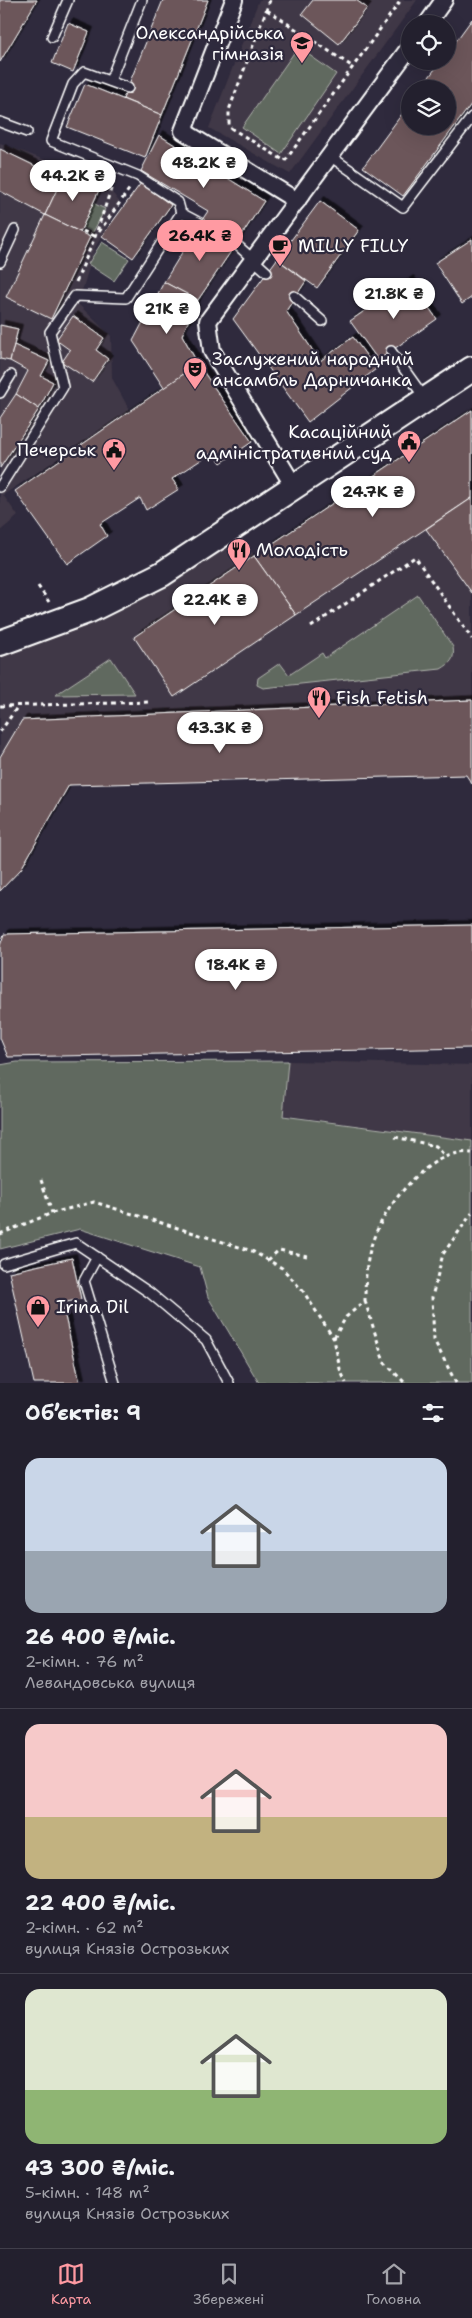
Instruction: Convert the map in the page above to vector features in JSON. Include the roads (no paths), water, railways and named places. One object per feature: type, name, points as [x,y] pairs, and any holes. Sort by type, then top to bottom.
[{"type":"main road","points":[[0,643],[120,597],[162,574],[295,488],[472,369]]},
{"type":"street","points":[[234,0],[183,131],[297,201]]},
{"type":"street","points":[[433,15],[444,0]]},
{"type":"street","points":[[295,488],[212,351],[208,321],[401,59]]},
{"type":"lane","points":[[52,37],[68,0]]},
{"type":"lane","points":[[110,81],[142,0]]},
{"type":"lane","points":[[128,88],[84,72],[73,84],[51,141],[138,176],[178,202],[181,213],[200,223]]},
{"type":"lane","points":[[330,156],[403,206],[472,117]]},
{"type":"lane","points":[[0,122],[27,132]]},
{"type":"lane","points":[[0,487],[63,387],[50,332],[74,296],[126,298],[181,213]]},
{"type":"lane","points":[[0,262],[15,230]]},
{"type":"lane","points":[[236,244],[268,272]]},
{"type":"lane","points":[[294,296],[322,321]]},
{"type":"lane","points":[[391,351],[426,400]]},
{"type":"lane","points":[[0,393],[11,375]]},
{"type":"lane","points":[[4,1264],[76,1243],[150,1293],[206,1340],[227,1383]]},
{"type":"lane","points":[[98,1257],[84,1281],[114,1383]]},
{"type":"place","name":"Олександрійська гімназія","points":[[302,64]]},
{"type":"place","name":"MILLY FILLY","points":[[280,267]]},
{"type":"place","name":"Заслужений народний ансамбль Дарничанка","points":[[195,390]]},
{"type":"place","name":"Касаційний адміністративний суд","points":[[409,463]]},
{"type":"place","name":"Печерськ","points":[[114,471]]},
{"type":"place","name":"Молодiсть","points":[[239,571]]},
{"type":"place","name":"Fish Fetish","points":[[319,719]]},
{"type":"place","name":"Irina Dil","points":[[38,1328]]}]
